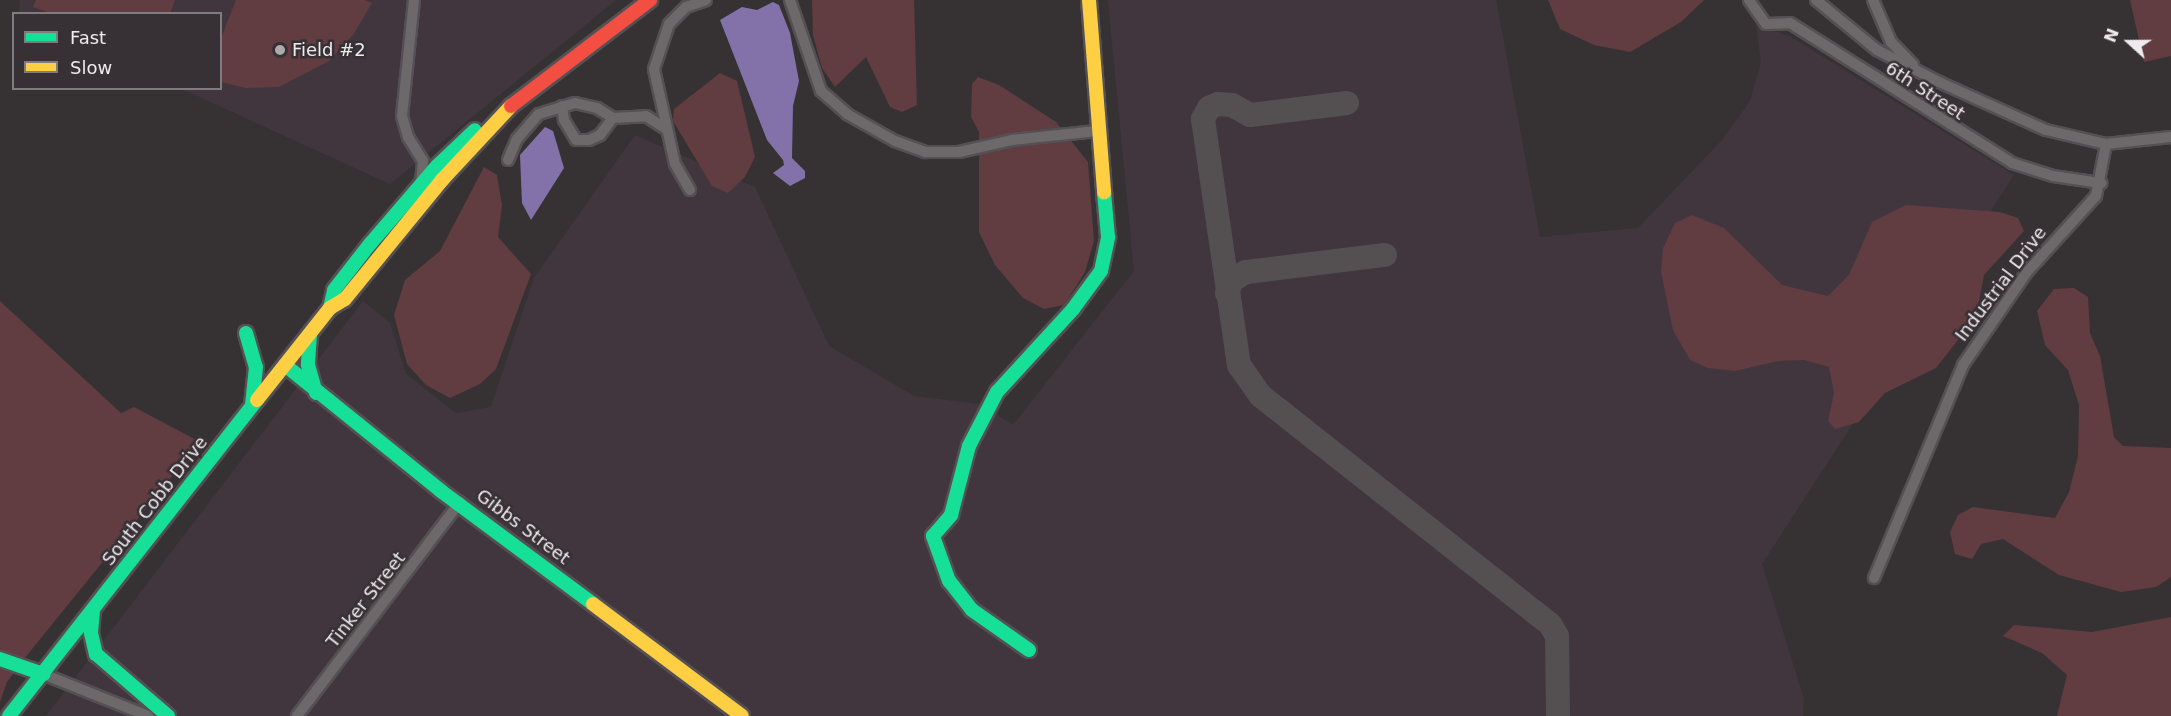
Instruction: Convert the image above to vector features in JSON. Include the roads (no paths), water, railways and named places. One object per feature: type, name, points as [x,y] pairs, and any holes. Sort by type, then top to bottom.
[{"type":"main road","name":"South Cobb Drive","points":[[9,716],[330,308],[345,299],[442,180],[500,121],[507,108],[582,47],[650,0]]},
{"type":"main road","points":[[1029,650],[972,610],[950,581],[933,536],[951,515],[969,446],[997,392],[1073,309],[1101,271],[1107,237],[1097,130],[1099,107],[1089,0]]},
{"type":"main road","name":"South Cobb Drive","points":[[330,308],[334,290],[437,166],[495,111],[507,108]]},
{"type":"main road","points":[[437,166],[442,180]]},
{"type":"main road","points":[[246,333],[256,367],[251,408]]},
{"type":"main road","points":[[310,333],[308,365],[316,393]]},
{"type":"main road","name":"Gibbs Street","points":[[285,365],[316,393],[742,716]]},
{"type":"main road","points":[[94,609],[91,633],[96,654],[168,716]]},
{"type":"main road","points":[[0,659],[43,674]]},
{"type":"street","points":[[414,0],[402,116],[408,137],[418,150],[437,166]]},
{"type":"street","points":[[690,190],[675,164],[654,85],[660,45],[677,14],[706,0]]},
{"type":"street","points":[[790,0],[821,91],[847,114],[895,141],[926,152],[959,152],[1012,140],[1097,130]]},
{"type":"street","name":"6th Street","points":[[1749,0],[1766,24],[1790,23],[2012,163],[2043,174],[2101,183]]},
{"type":"street","points":[[1816,0],[1877,50],[1922,74],[2042,128],[2106,144],[2171,137]]},
{"type":"street","points":[[1873,0],[1891,42],[1922,74]]},
{"type":"street","points":[[508,160],[517,139],[539,114],[562,106],[584,105],[613,118],[646,116],[666,129]]},
{"type":"street","points":[[562,106],[564,120],[576,140],[590,140],[600,135],[613,118]]},
{"type":"street","name":"Industrial Drive","points":[[1874,578],[1942,410],[1972,349],[2051,242],[2088,206],[2101,183],[2106,144]]},
{"type":"street","points":[[418,150],[423,161],[421,185]]},
{"type":"street","name":"Tinker Street","points":[[297,716],[460,502]]},
{"type":"street","points":[[43,674],[148,716]]},
{"type":"place","name":"Field #2","points":[[280,50]]}]
